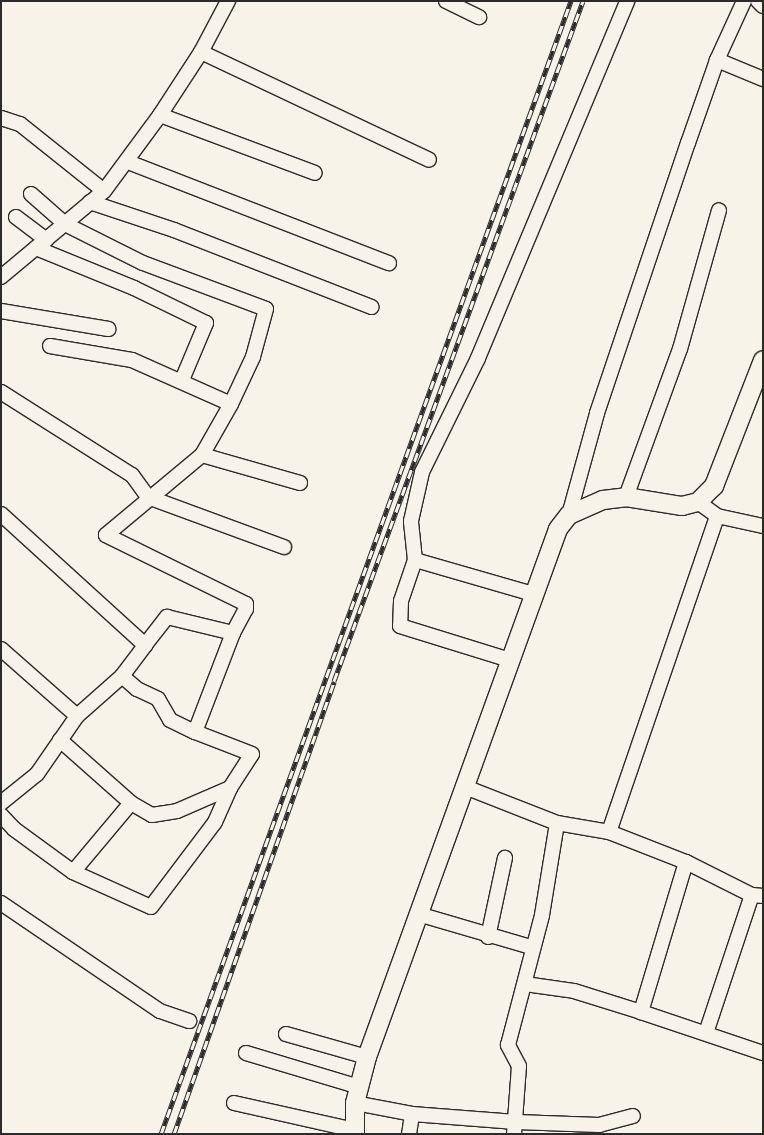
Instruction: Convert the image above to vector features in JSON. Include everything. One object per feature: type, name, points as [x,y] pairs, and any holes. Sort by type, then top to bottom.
[{"type":"main road","points":[[355,1132],[357,1095],[367,1057],[558,529],[569,515],[603,500],[626,497],[682,506],[698,502],[714,486],[763,360]]},
{"type":"street","points":[[1,277],[104,191],[128,162],[201,52],[228,1]]},
{"type":"street","points":[[446,1],[479,17]]},
{"type":"street","points":[[510,660],[400,626],[401,601],[415,560],[412,521],[422,472],[478,358],[627,1]]},
{"type":"street","points":[[569,515],[597,413],[717,60],[744,1]]},
{"type":"street","points":[[758,1],[763,6]]},
{"type":"street","points":[[201,52],[429,160]]},
{"type":"street","points":[[717,60],[763,79]]},
{"type":"street","points":[[160,115],[315,173]]},
{"type":"street","points":[[1,118],[20,124],[104,191]]},
{"type":"street","points":[[128,162],[389,263]]},
{"type":"street","points":[[31,194],[65,224],[143,263],[266,308],[253,358],[232,404],[202,455],[148,497],[106,535],[246,604],[246,609],[233,633],[195,732]]},
{"type":"street","points":[[90,202],[174,230],[372,307]]},
{"type":"street","points":[[626,497],[680,349],[719,210]]},
{"type":"street","points":[[16,216],[41,244],[206,323],[182,380]]},
{"type":"street","points":[[1,311],[108,329]]},
{"type":"street","points":[[50,346],[132,360],[182,380],[232,404]]},
{"type":"street","points":[[1,392],[132,475],[148,497],[284,547]]},
{"type":"street","points":[[202,455],[300,483]]},
{"type":"street","points":[[698,502],[717,516],[763,526]]},
{"type":"street","points":[[1,514],[145,645]]},
{"type":"street","points":[[609,832],[717,516]]},
{"type":"street","points":[[415,560],[533,594]]},
{"type":"street","points":[[1,803],[37,774],[77,716],[122,676],[167,617],[233,633]]},
{"type":"street","points":[[1,649],[77,716]]},
{"type":"street","points":[[1,815],[14,829],[73,872],[151,907],[215,822],[230,788],[252,754],[195,732],[170,720],[158,699],[137,689],[122,676]]},
{"type":"street","points":[[60,740],[131,803],[152,815],[177,811],[230,788]]},
{"type":"street","points":[[465,787],[556,823],[609,832],[686,862],[758,896],[706,1033]]},
{"type":"street","points":[[73,872],[131,803]]},
{"type":"street","points":[[515,1128],[518,1066],[508,1045],[525,984],[531,948],[542,915],[556,823]]},
{"type":"street","points":[[488,937],[505,858]]},
{"type":"street","points":[[641,1012],[686,862]]},
{"type":"street","points":[[1,903],[160,1011],[189,1021]]},
{"type":"street","points":[[418,914],[488,937],[531,948]]},
{"type":"street","points":[[525,984],[574,991],[763,1053]]},
{"type":"street","points":[[286,1034],[367,1057]]},
{"type":"street","points":[[246,1053],[412,1114],[515,1128],[599,1125],[633,1116]]},
{"type":"street","points":[[234,1103],[355,1132]]},
{"type":"street","points":[[409,1134],[412,1114]]},
{"type":"railway","points":[[161,1134],[571,1]]},
{"type":"railway","points":[[174,1134],[334,681],[583,1]]}]
